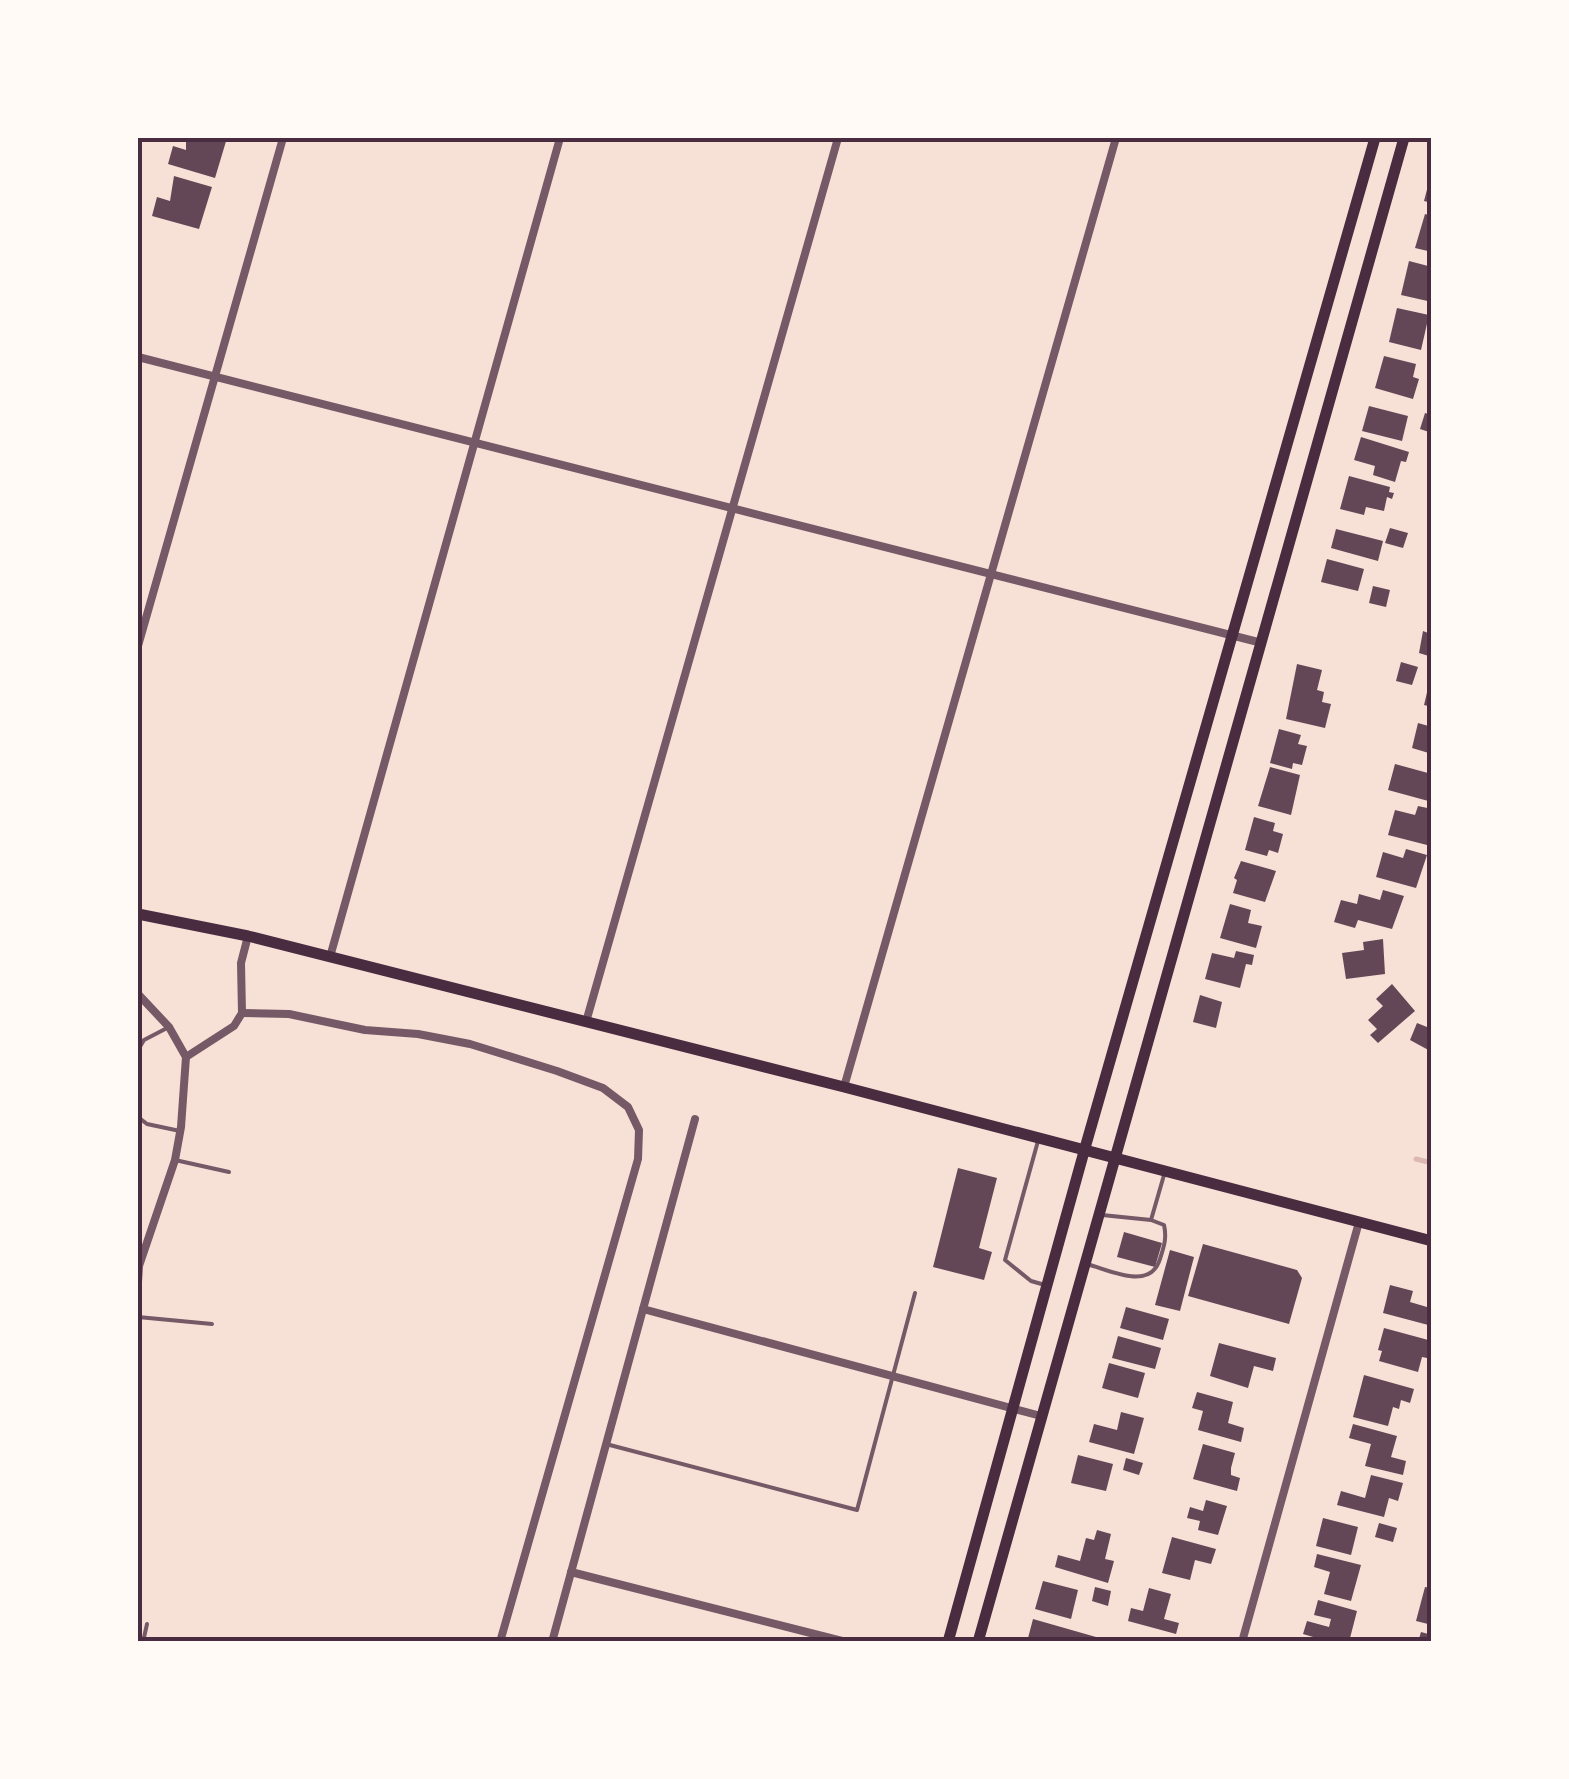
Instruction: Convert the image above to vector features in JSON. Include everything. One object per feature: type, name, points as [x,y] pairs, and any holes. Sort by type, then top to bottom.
[{"type":"main road","points":[[948,1642],[1374,138]]},
{"type":"main road","points":[[978,1642],[1404,138]]},
{"type":"main road","points":[[138,914],[248,936],[1085,1148],[1432,1241]]},
{"type":"street","points":[[138,646],[283,138]]},
{"type":"street","points":[[330,957],[560,138]]},
{"type":"street","points":[[586,1022],[838,138]]},
{"type":"street","points":[[844,1087],[1116,138]]},
{"type":"street","points":[[138,357],[1262,643]]},
{"type":"street","points":[[186,1057],[234,1026],[242,1013],[241,963],[248,936]]},
{"type":"street","points":[[138,994],[169,1027],[186,1057],[174,1160],[140,1258],[138,1282]]},
{"type":"street","points":[[242,1013],[289,1014],[365,1030],[418,1034],[470,1044],[602,1088],[628,1106],[636,1120],[638,1159],[500,1642]]},
{"type":"street","points":[[552,1642],[695,1119]]},
{"type":"street","points":[[1242,1642],[1359,1222]]},
{"type":"street","points":[[642,1309],[1041,1416]]},
{"type":"street","points":[[570,1572],[846,1642]]},
{"type":"lane","points":[[138,1050],[144,1040],[169,1027]]},
{"type":"lane","points":[[138,1116],[147,1124],[180,1131]]},
{"type":"lane","points":[[1039,1137],[1006,1260],[1031,1281],[1047,1285]]},
{"type":"lane","points":[[174,1160],[229,1172]]},
{"type":"lane","points":[[1152,1220],[1165,1170]]},
{"type":"lane","points":[[1084,1263],[1148,1277],[1157,1269],[1166,1234],[1164,1226],[1152,1220],[1098,1214]]},
{"type":"lane","points":[[606,1444],[857,1510],[914,1292]]},
{"type":"lane","points":[[138,1317],[212,1324]]},
{"type":"lane","points":[[143,1642],[147,1624]]},
{"type":"building","points":[[186,138],[227,138],[215,178],[168,164],[173,146],[186,150]]},
{"type":"building","points":[[174,176],[212,187],[199,229],[152,216],[157,197],[170,201]]},
{"type":"building","points":[[1432,178],[1432,203],[1424,201]]},
{"type":"building","points":[[1425,214],[1432,216],[1432,252],[1415,248]]},
{"type":"building","points":[[1409,261],[1432,267],[1432,302],[1401,295]]},
{"type":"building","points":[[1397,308],[1429,315],[1421,350],[1389,342]]},
{"type":"building","points":[[1384,356],[1416,364],[1413,377],[1419,379],[1413,399],[1375,388]]},
{"type":"building","points":[[1369,406],[1408,416],[1402,441],[1362,431]]},
{"type":"building","points":[[1425,413],[1432,415],[1432,433],[1420,429]]},
{"type":"building","points":[[1361,437],[1409,452],[1406,462],[1401,461],[1395,482],[1373,475],[1375,466],[1354,460]]},
{"type":"building","points":[[1349,476],[1390,487],[1389,492],[1394,493],[1392,499],[1387,497],[1384,511],[1366,507],[1364,515],[1340,509]]},
{"type":"building","points":[[1390,528],[1408,533],[1403,548],[1385,543]]},
{"type":"building","points":[[1336,529],[1383,541],[1378,561],[1331,548]]},
{"type":"building","points":[[1327,559],[1364,569],[1358,591],[1321,582]]},
{"type":"building","points":[[1373,586],[1390,590],[1386,607],[1369,603]]},
{"type":"building","points":[[1432,626],[1432,657],[1419,653],[1423,631],[1428,633]]},
{"type":"building","points":[[1401,662],[1418,667],[1412,685],[1396,681]]},
{"type":"building","points":[[1297,664],[1322,670],[1317,690],[1324,692],[1322,702],[1331,704],[1325,728],[1286,719]]},
{"type":"building","points":[[1432,680],[1432,707],[1424,705]]},
{"type":"building","points":[[1418,723],[1432,727],[1432,754],[1412,748]]},
{"type":"building","points":[[1279,729],[1301,735],[1298,744],[1307,746],[1302,765],[1293,763],[1292,769],[1270,763]]},
{"type":"building","points":[[1430,763],[1432,802],[1388,790],[1395,764],[1428,773]]},
{"type":"building","points":[[1270,767],[1300,775],[1291,815],[1258,806]]},
{"type":"building","points":[[1418,806],[1432,809],[1427,845],[1388,835],[1395,810],[1415,815]]},
{"type":"building","points":[[1254,817],[1275,823],[1273,831],[1283,834],[1278,853],[1269,850],[1267,856],[1245,850]]},
{"type":"building","points":[[1406,849],[1427,855],[1416,888],[1376,877],[1383,852],[1403,858]]},
{"type":"building","points":[[1241,861],[1276,871],[1265,902],[1233,893]]},
{"type":"building","points":[[1383,890],[1404,896],[1392,929],[1358,920],[1355,928],[1334,922],[1341,900],[1357,904],[1359,894],[1380,900]]},
{"type":"building","points":[[1230,904],[1251,910],[1248,923],[1262,926],[1256,948],[1220,938]]},
{"type":"building","points":[[1383,939],[1385,974],[1346,979],[1342,953],[1364,950],[1363,942]]},
{"type":"building","points":[[1236,951],[1254,955],[1252,965],[1246,964],[1240,988],[1205,979],[1212,953],[1234,958]]},
{"type":"building","points":[[1392,984],[1415,1011],[1378,1043],[1370,1035],[1377,1029],[1368,1020],[1383,1006],[1376,999]]},
{"type":"building","points":[[1200,995],[1222,1002],[1216,1028],[1193,1022]]},
{"type":"building","points":[[1417,1023],[1432,1029],[1432,1052],[1410,1040]]},
{"type":"building","points":[[958,1168],[997,1178],[979,1248],[992,1252],[984,1280],[933,1267]]},
{"type":"building","points":[[1124,1232],[1162,1243],[1155,1267],[1117,1257]]},
{"type":"building","points":[[1203,1244],[1297,1270],[1302,1278],[1289,1324],[1188,1296]]},
{"type":"building","points":[[1170,1250],[1194,1257],[1180,1311],[1155,1305]]},
{"type":"building","points":[[1390,1285],[1413,1291],[1410,1302],[1427,1307],[1428,1302],[1432,1303],[1432,1326],[1383,1313]]},
{"type":"building","points":[[1126,1307],[1169,1319],[1163,1340],[1120,1328]]},
{"type":"building","points":[[1384,1328],[1432,1341],[1432,1359],[1422,1357],[1418,1372],[1379,1361]]},
{"type":"building","points":[[1118,1336],[1161,1348],[1155,1369],[1112,1358]]},
{"type":"building","points":[[1219,1343],[1276,1358],[1273,1371],[1254,1366],[1248,1388],[1210,1376]]},
{"type":"building","points":[[1109,1363],[1145,1373],[1138,1398],[1102,1388]]},
{"type":"building","points":[[1364,1375],[1414,1389],[1410,1403],[1401,1400],[1399,1409],[1393,1407],[1388,1426],[1353,1417]]},
{"type":"building","points":[[1197,1392],[1233,1402],[1228,1423],[1244,1428],[1241,1442],[1198,1430],[1203,1411],[1192,1408]]},
{"type":"building","points":[[1121,1412],[1144,1418],[1134,1454],[1089,1442],[1094,1424],[1117,1430]]},
{"type":"building","points":[[1353,1424],[1397,1436],[1391,1457],[1406,1461],[1403,1475],[1365,1466],[1371,1444],[1349,1438]]},
{"type":"building","points":[[1203,1444],[1235,1453],[1231,1475],[1240,1478],[1237,1491],[1193,1479]]},
{"type":"building","points":[[1078,1455],[1113,1464],[1106,1491],[1071,1483]]},
{"type":"building","points":[[1126,1458],[1143,1463],[1139,1475],[1123,1470]]},
{"type":"building","points":[[1371,1475],[1403,1483],[1398,1501],[1389,1498],[1384,1517],[1337,1505],[1341,1491],[1365,1498]]},
{"type":"building","points":[[1206,1500],[1227,1506],[1218,1535],[1198,1530],[1200,1521],[1187,1518],[1190,1507],[1203,1511]]},
{"type":"building","points":[[1323,1518],[1358,1527],[1351,1555],[1316,1546]]},
{"type":"building","points":[[1379,1523],[1397,1528],[1393,1542],[1375,1537]]},
{"type":"building","points":[[1097,1530],[1111,1534],[1105,1559],[1114,1561],[1108,1583],[1055,1567],[1058,1555],[1080,1561],[1086,1538],[1094,1540]]},
{"type":"building","points":[[1172,1537],[1216,1549],[1211,1564],[1195,1560],[1190,1580],[1162,1573]]},
{"type":"building","points":[[1317,1554],[1361,1565],[1351,1601],[1324,1594],[1330,1572],[1314,1567]]},
{"type":"building","points":[[1043,1581],[1078,1590],[1071,1619],[1035,1609]]},
{"type":"building","points":[[1095,1587],[1111,1591],[1108,1606],[1092,1601]]},
{"type":"building","points":[[1425,1587],[1432,1588],[1432,1625],[1416,1621]]},
{"type":"building","points":[[1149,1588],[1171,1594],[1164,1619],[1179,1623],[1176,1634],[1128,1621],[1131,1608],[1143,1611]]},
{"type":"building","points":[[1318,1600],[1357,1611],[1349,1642],[1330,1642],[1303,1634],[1307,1621],[1329,1627],[1331,1619],[1314,1615]]},
{"type":"building","points":[[1033,1619],[1096,1637],[1095,1642],[1027,1642]]},
{"type":"building","points":[[1421,1632],[1432,1635],[1432,1642],[1418,1642]]},
{"type":"waterway","points":[[1416,1159],[1432,1163]]}]
